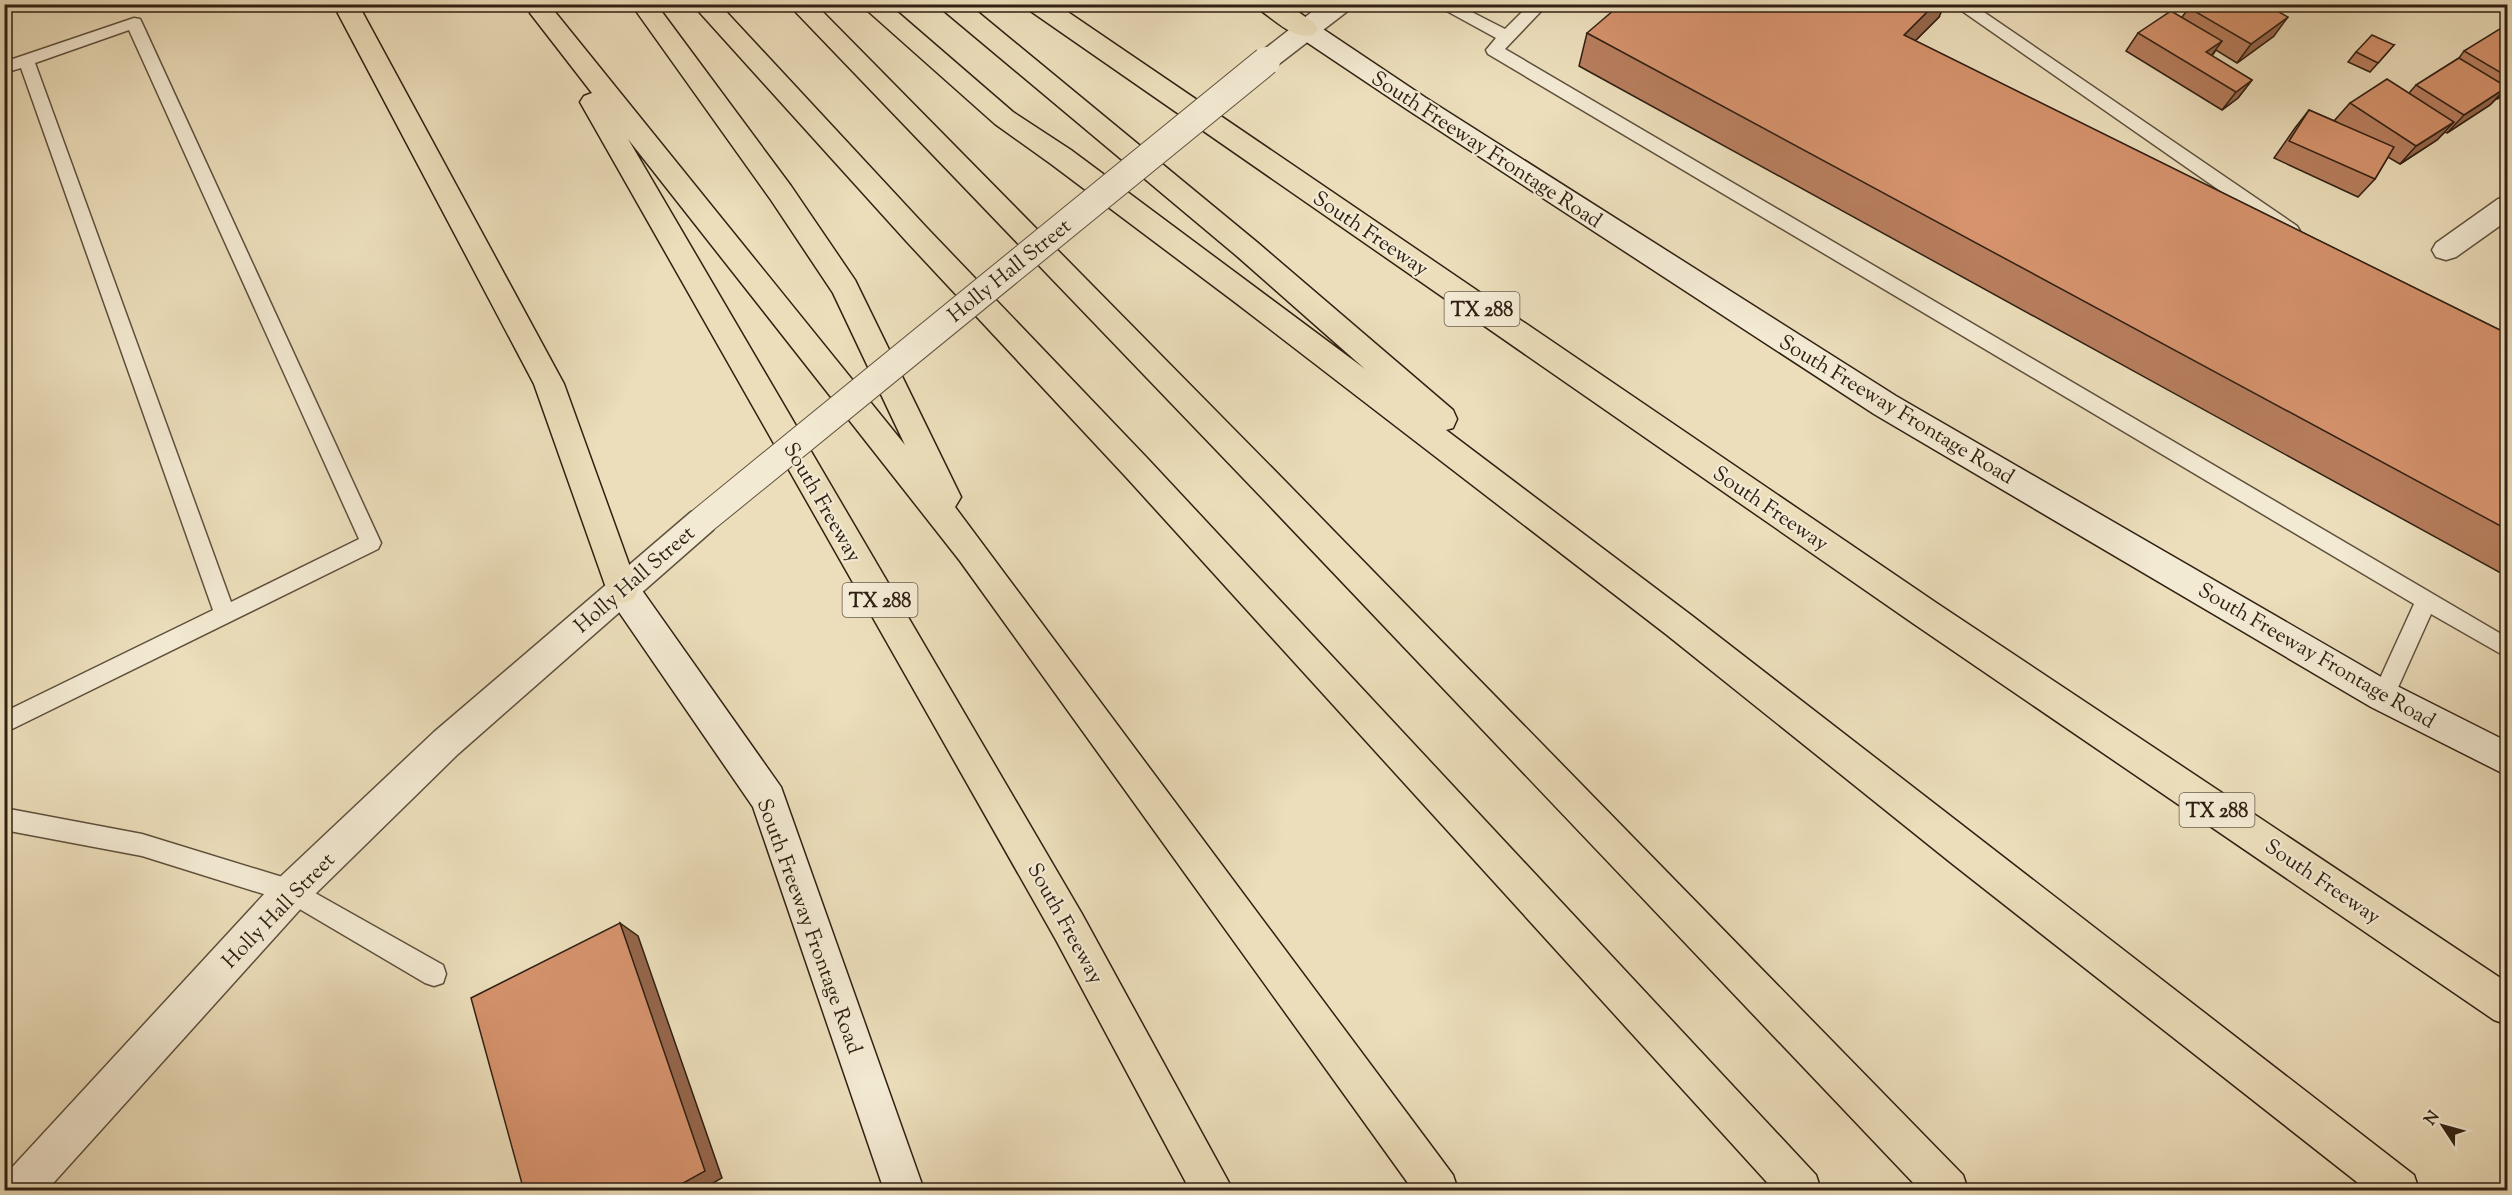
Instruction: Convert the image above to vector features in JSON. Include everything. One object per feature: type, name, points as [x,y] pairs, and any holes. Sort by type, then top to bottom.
[{"type":"highway","points":[[345,4],[549,384],[622,588]]},
{"type":"highway","points":[[643,4],[781,193],[844,288],[971,551]]},
{"type":"highway","points":[[704,4],[917,236],[1137,468],[1801,1191]]},
{"type":"highway","points":[[800,4],[1260,476],[1948,1191]]},
{"type":"highway","points":[[872,4],[1004,117],[1246,295],[1679,625],[2399,1191]]},
{"type":"highway","points":[[952,4],[1248,250],[1679,625]]},
{"type":"highway","name":"South Freeway","points":[[1038,4],[1926,614],[2508,1006]]},
{"type":"highway","points":[[1269,4],[1305,29]]},
{"type":"highway","points":[[539,9],[971,551],[1438,1191]]},
{"type":"highway","name":"South Freeway","points":[[539,9],[1069,927],[1212,1191]]},
{"type":"main road","name":"Holly Hall Street","points":[[20,1191],[292,891],[446,743],[702,520],[1305,29],[1340,4]]},
{"type":"main road","name":"South Freeway Frontage Road","points":[[1305,29],[1437,117],[1885,405],[2383,696],[2508,759]]},
{"type":"main road","points":[[2446,250],[2508,206]]},
{"type":"main road","name":"South Freeway Frontage Road","points":[[622,588],[768,799],[904,1191]]},
{"type":"lane","points":[[1442,4],[1507,37]]},
{"type":"lane","points":[[1540,4],[1494,50],[2508,650]]},
{"type":"lane","points":[[1960,4],[2302,239]]},
{"type":"lane","points":[[4,68],[134,23],[371,543],[4,723]]},
{"type":"lane","points":[[26,60],[225,615]]},
{"type":"lane","points":[[2383,696],[2426,602]]},
{"type":"lane","points":[[4,819],[142,845],[292,891],[434,974]]},
{"type":"building","points":[[1621,4],[1935,4],[1904,35],[2508,334],[2508,530],[1587,33]]},
{"type":"building","points":[[2194,4],[2265,4],[2288,17],[2251,44],[2189,8]]},
{"type":"building","points":[[2171,11],[2222,41],[2206,52],[2252,80],[2236,92],[2138,33]]},
{"type":"building","points":[[2506,25],[2508,26],[2508,77],[2464,51]]},
{"type":"building","points":[[2372,35],[2394,45],[2378,63],[2356,52]]},
{"type":"building","points":[[2459,58],[2507,87],[2464,115],[2416,85]]},
{"type":"building","points":[[2387,79],[2454,122],[2416,146],[2350,103]]},
{"type":"building","points":[[2309,110],[2394,147],[2375,179],[2289,141]]},
{"type":"building","points":[[620,923],[705,1171],[669,1191],[524,1191],[471,998]]}]
